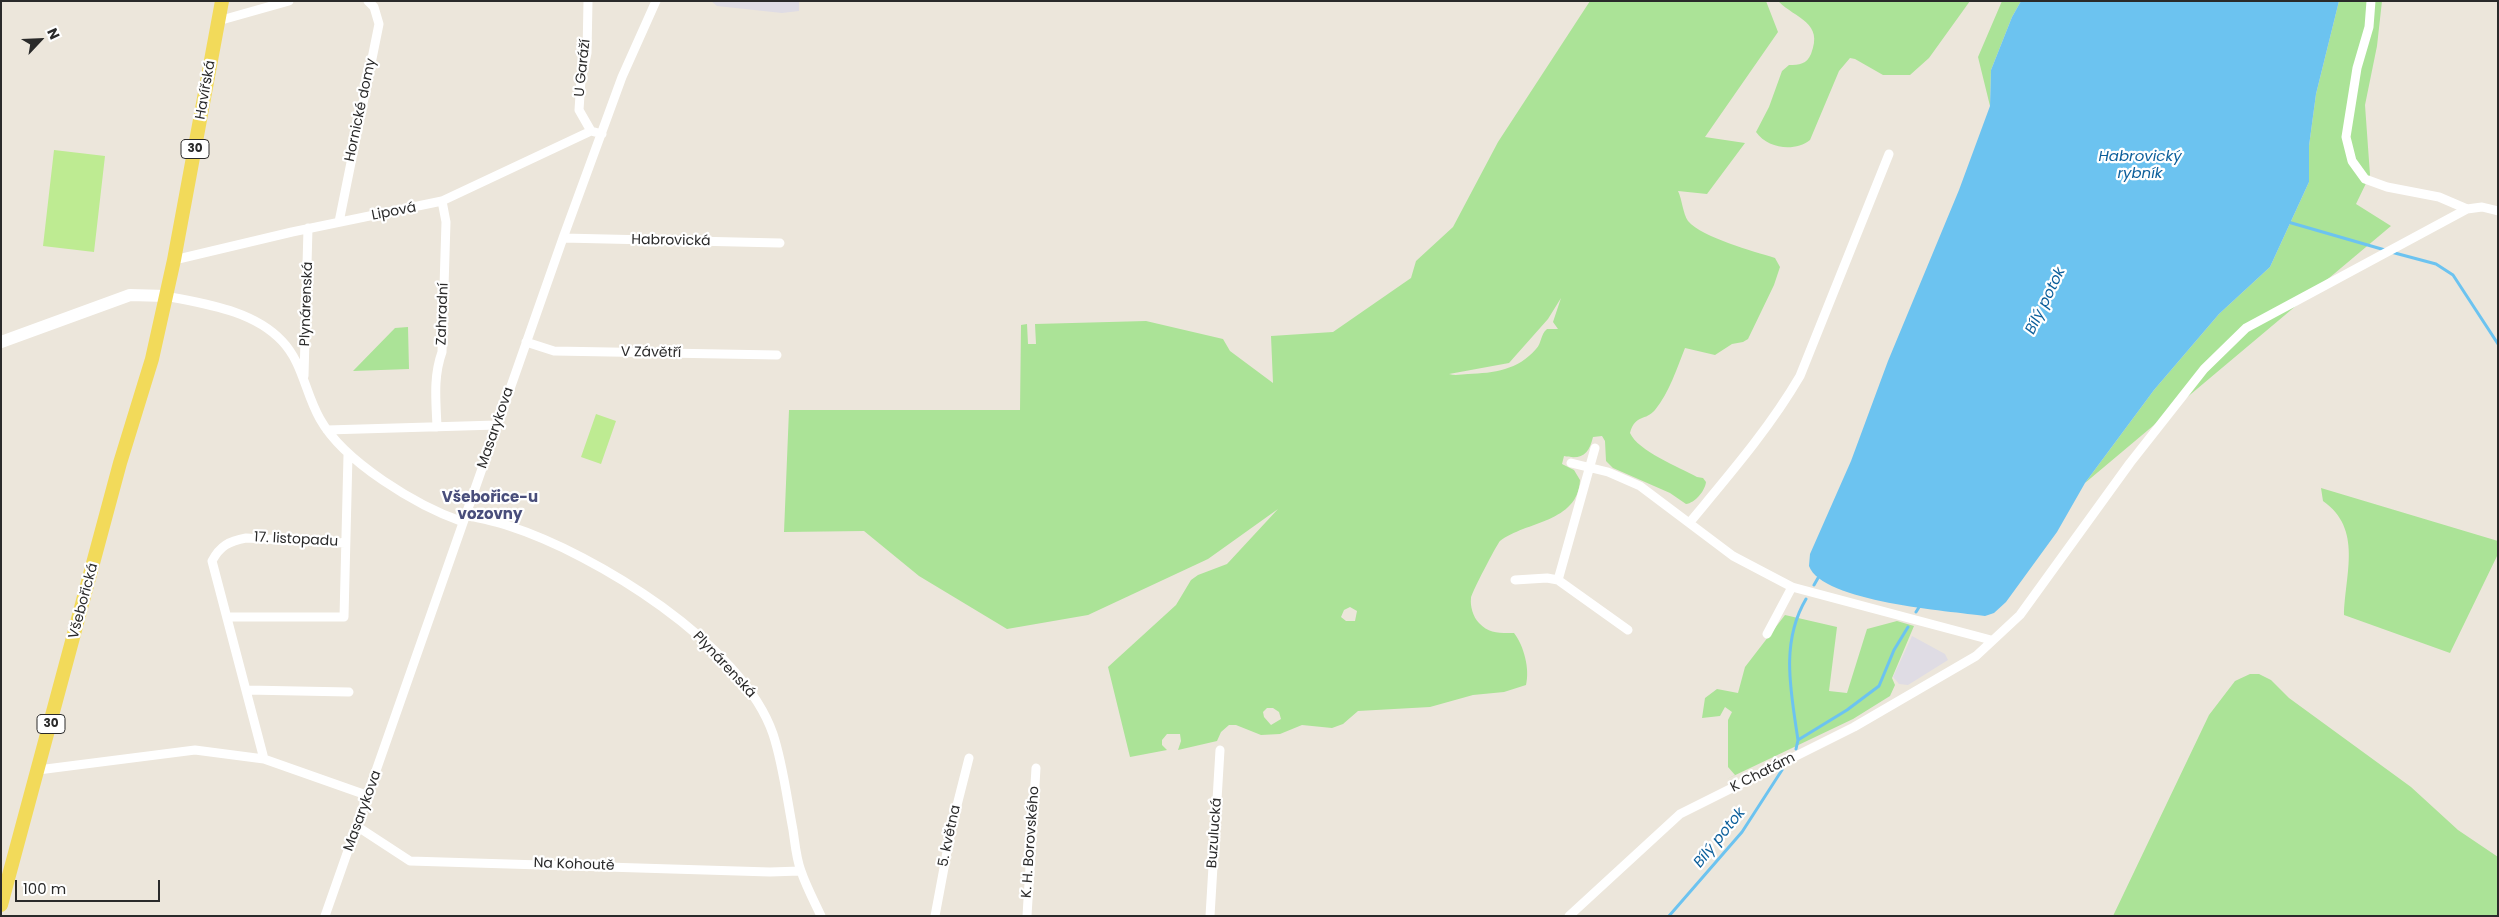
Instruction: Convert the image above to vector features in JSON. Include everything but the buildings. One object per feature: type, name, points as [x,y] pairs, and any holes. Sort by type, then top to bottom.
[{"type":"main road","name":"Havířská","points":[[166,296],[222,1]]},
{"type":"main road","name":"Všebořická","points":[[1,905],[120,463],[152,359],[166,296]]},
{"type":"street","points":[[218,21],[289,1]]},
{"type":"street","name":"Hornické domy","points":[[339,222],[379,24],[374,7],[368,1]]},
{"type":"street","name":"U Garáží","points":[[588,1],[587,53],[581,80],[579,110],[591,131]]},
{"type":"street","name":"Masarykova","points":[[326,916],[496,425],[563,238],[622,78],[656,1]]},
{"type":"street","points":[[2371,1],[2369,27],[2357,68],[2346,137],[2352,162],[2365,179],[2387,187],[2439,197],[2467,208],[2482,207],[2498,211]]},
{"type":"street","points":[[591,131],[602,134]]},
{"type":"street","name":"Lipová","points":[[174,260],[308,228],[442,201],[591,131]]},
{"type":"street","points":[[1690,522],[1758,439],[1785,402],[1800,376],[1889,154]]},
{"type":"street","name":"Zahradní","points":[[437,427],[435,386],[436,368],[442,352],[446,222],[442,201]]},
{"type":"street","name":"K Chatám","points":[[1569,916],[1680,814],[1854,727],[1976,656],[2020,615],[2130,463],[2204,370],[2246,328],[2467,208]]},
{"type":"street","name":"Plynárenská","points":[[304,379],[308,228]]},
{"type":"street","name":"Habrovická","points":[[563,238],[780,243]]},
{"type":"street","points":[[1,342],[130,295],[166,296]]},
{"type":"street","name":"Plynárenská","points":[[166,296],[220,306],[262,326],[281,340],[295,358],[319,418],[327,430],[348,454],[392,485],[438,512],[510,526],[578,556],[644,594],[670,612],[707,643],[754,696],[773,734],[800,870],[821,916]]},
{"type":"street","name":"V Závětří","points":[[526,342],[554,351],[777,355]]},
{"type":"street","points":[[327,430],[496,425]]},
{"type":"street","points":[[1558,580],[1595,448]]},
{"type":"street","points":[[346,543],[348,454]]},
{"type":"street","points":[[1571,463],[1590,466],[1640,486],[1733,556],[1792,587],[1991,640]]},
{"type":"street","name":"17. listopadu","points":[[227,617],[344,617],[346,543],[246,538],[232,541],[218,549],[212,561],[264,759]]},
{"type":"street","points":[[1515,580],[1547,578],[1558,580],[1628,630]]},
{"type":"street","points":[[1767,634],[1792,587]]},
{"type":"street","points":[[247,690],[349,692]]},
{"type":"street","points":[[38,770],[195,750],[264,759],[369,796]]},
{"type":"street","name":"Buzulucká","points":[[1210,916],[1220,750]]},
{"type":"street","name":"5. května","points":[[935,916],[952,825],[969,758]]},
{"type":"street","name":"K. H. Borovského","points":[[1027,916],[1036,768]]},
{"type":"street","name":"Na Kohoutě","points":[[358,827],[410,860],[770,872],[800,870]]},
{"type":"shaded area","points":[[711,1],[799,1],[799,11],[782,13],[717,6]]},
{"type":"shaded area","points":[[1912,636],[1945,654],[1948,660],[1908,685],[1899,684],[1893,677]]},
{"type":"green space","points":[[1590,1],[1766,1],[1778,32],[1705,137],[1745,143],[1707,194],[1678,191],[1686,218],[1695,227],[1716,238],[1775,258],[1780,267],[1774,285],[1748,339],[1732,344],[1715,355],[1685,348],[1660,403],[1652,413],[1635,423],[1630,433],[1634,440],[1650,452],[1697,477],[1703,478],[1706,482],[1705,485],[1702,493],[1696,499],[1686,504],[1670,493],[1613,468],[1606,461],[1605,441],[1602,436],[1593,437],[1587,452],[1584,454],[1576,457],[1564,456],[1562,464],[1574,470],[1580,480],[1577,494],[1570,505],[1561,513],[1511,534],[1500,541],[1484,569],[1471,598],[1474,615],[1483,627],[1495,632],[1514,633],[1518,638],[1527,665],[1526,685],[1504,692],[1473,695],[1430,707],[1358,711],[1343,724],[1332,728],[1302,725],[1280,734],[1261,735],[1236,725],[1229,725],[1221,732],[1217,741],[1178,750],[1181,741],[1180,734],[1167,734],[1162,740],[1162,745],[1167,750],[1130,757],[1108,667],[1176,605],[1191,580],[1198,575],[1227,564],[1278,509],[1208,559],[1088,615],[1007,629],[919,576],[864,531],[784,532],[789,410],[1020,410],[1021,325],[1027,324],[1028,344],[1036,344],[1035,324],[1146,321],[1223,339],[1230,351],[1273,383],[1271,336],[1333,332],[1411,278],[1416,261],[1453,227],[1498,142]],"holes":[[[1561,298],[1553,322],[1558,329],[1547,329],[1538,347],[1521,362],[1505,369],[1487,373],[1449,374],[1509,363],[1548,319]],[[1350,607],[1357,611],[1355,621],[1346,621],[1341,617],[1344,610]],[[1267,708],[1273,708],[1279,712],[1281,719],[1271,725],[1264,717],[1263,712]]]},
{"type":"green space","points":[[1778,1],[1970,1],[1929,58],[1910,75],[1883,75],[1850,58],[1839,71],[1810,140],[1797,146],[1782,147],[1767,142],[1756,132],[1769,107],[1782,71],[1789,65],[1799,64],[1807,60],[1811,54],[1814,35],[1806,22]]},
{"type":"green space","points":[[2002,1],[2021,1],[2012,17],[1991,70],[1990,106],[1978,57]]},
{"type":"green space","points":[[2339,1],[2382,1],[2377,46],[2365,105],[2370,175],[2356,204],[2391,226],[2085,483],[2154,390],[2219,314],[2270,267],[2309,182],[2309,146],[2316,94]]},
{"type":"green space","points":[[54,150],[105,156],[94,252],[43,246]]},
{"type":"green space","points":[[408,327],[409,369],[353,371],[395,328]]},
{"type":"green space","points":[[596,414],[616,421],[601,464],[581,457]]},
{"type":"green space","points":[[2321,488],[2498,541],[2498,554],[2450,653],[2344,615],[2349,553],[2347,539],[2343,525],[2335,512],[2323,501]]},
{"type":"green space","points":[[1785,615],[1837,627],[1829,691],[1847,693],[1867,629],[1897,621],[1914,626],[1892,678],[1895,685],[1890,696],[1853,719],[1727,779],[1735,775],[1728,767],[1728,720],[1732,712],[1725,707],[1720,716],[1702,718],[1705,698],[1717,689],[1738,693],[1745,667]]},
{"type":"green space","points":[[2250,674],[2259,674],[2271,680],[2289,698],[2411,787],[2458,830],[2498,857],[2498,916],[2113,916],[2209,715],[2235,681]]},
{"type":"water","name":"Habrovický rybník","points":[[2021,1],[2339,1],[2316,94],[2309,146],[2309,182],[2270,267],[2219,314],[2154,390],[2085,483],[2057,532],[2006,602],[1994,613],[1985,616],[1889,603],[1837,588],[1819,578],[1809,566],[1810,554],[1851,461],[1888,361],[1959,190],[1990,106],[1991,70],[2012,17]]},
{"type":"waterway","points":[[2288,222],[2385,250]]},
{"type":"waterway","points":[[2391,252],[2436,264],[2453,275],[2498,344]]},
{"type":"waterway","points":[[1814,585],[1818,578]]},
{"type":"waterway","points":[[1798,740],[1791,686],[1790,650],[1798,616],[1806,599]]},
{"type":"waterway","name":"Bílý potok","points":[[1916,612],[1921,604]]},
{"type":"waterway","name":"Bílý potok","points":[[1796,749],[1798,740],[1847,710],[1879,686],[1894,650],[1908,627]]},
{"type":"waterway","name":"Bílý potok","points":[[1669,916],[1742,832],[1782,770]]},
{"type":"district","name":"Všebořice-u vozovny","points":[[490,506]]}]
